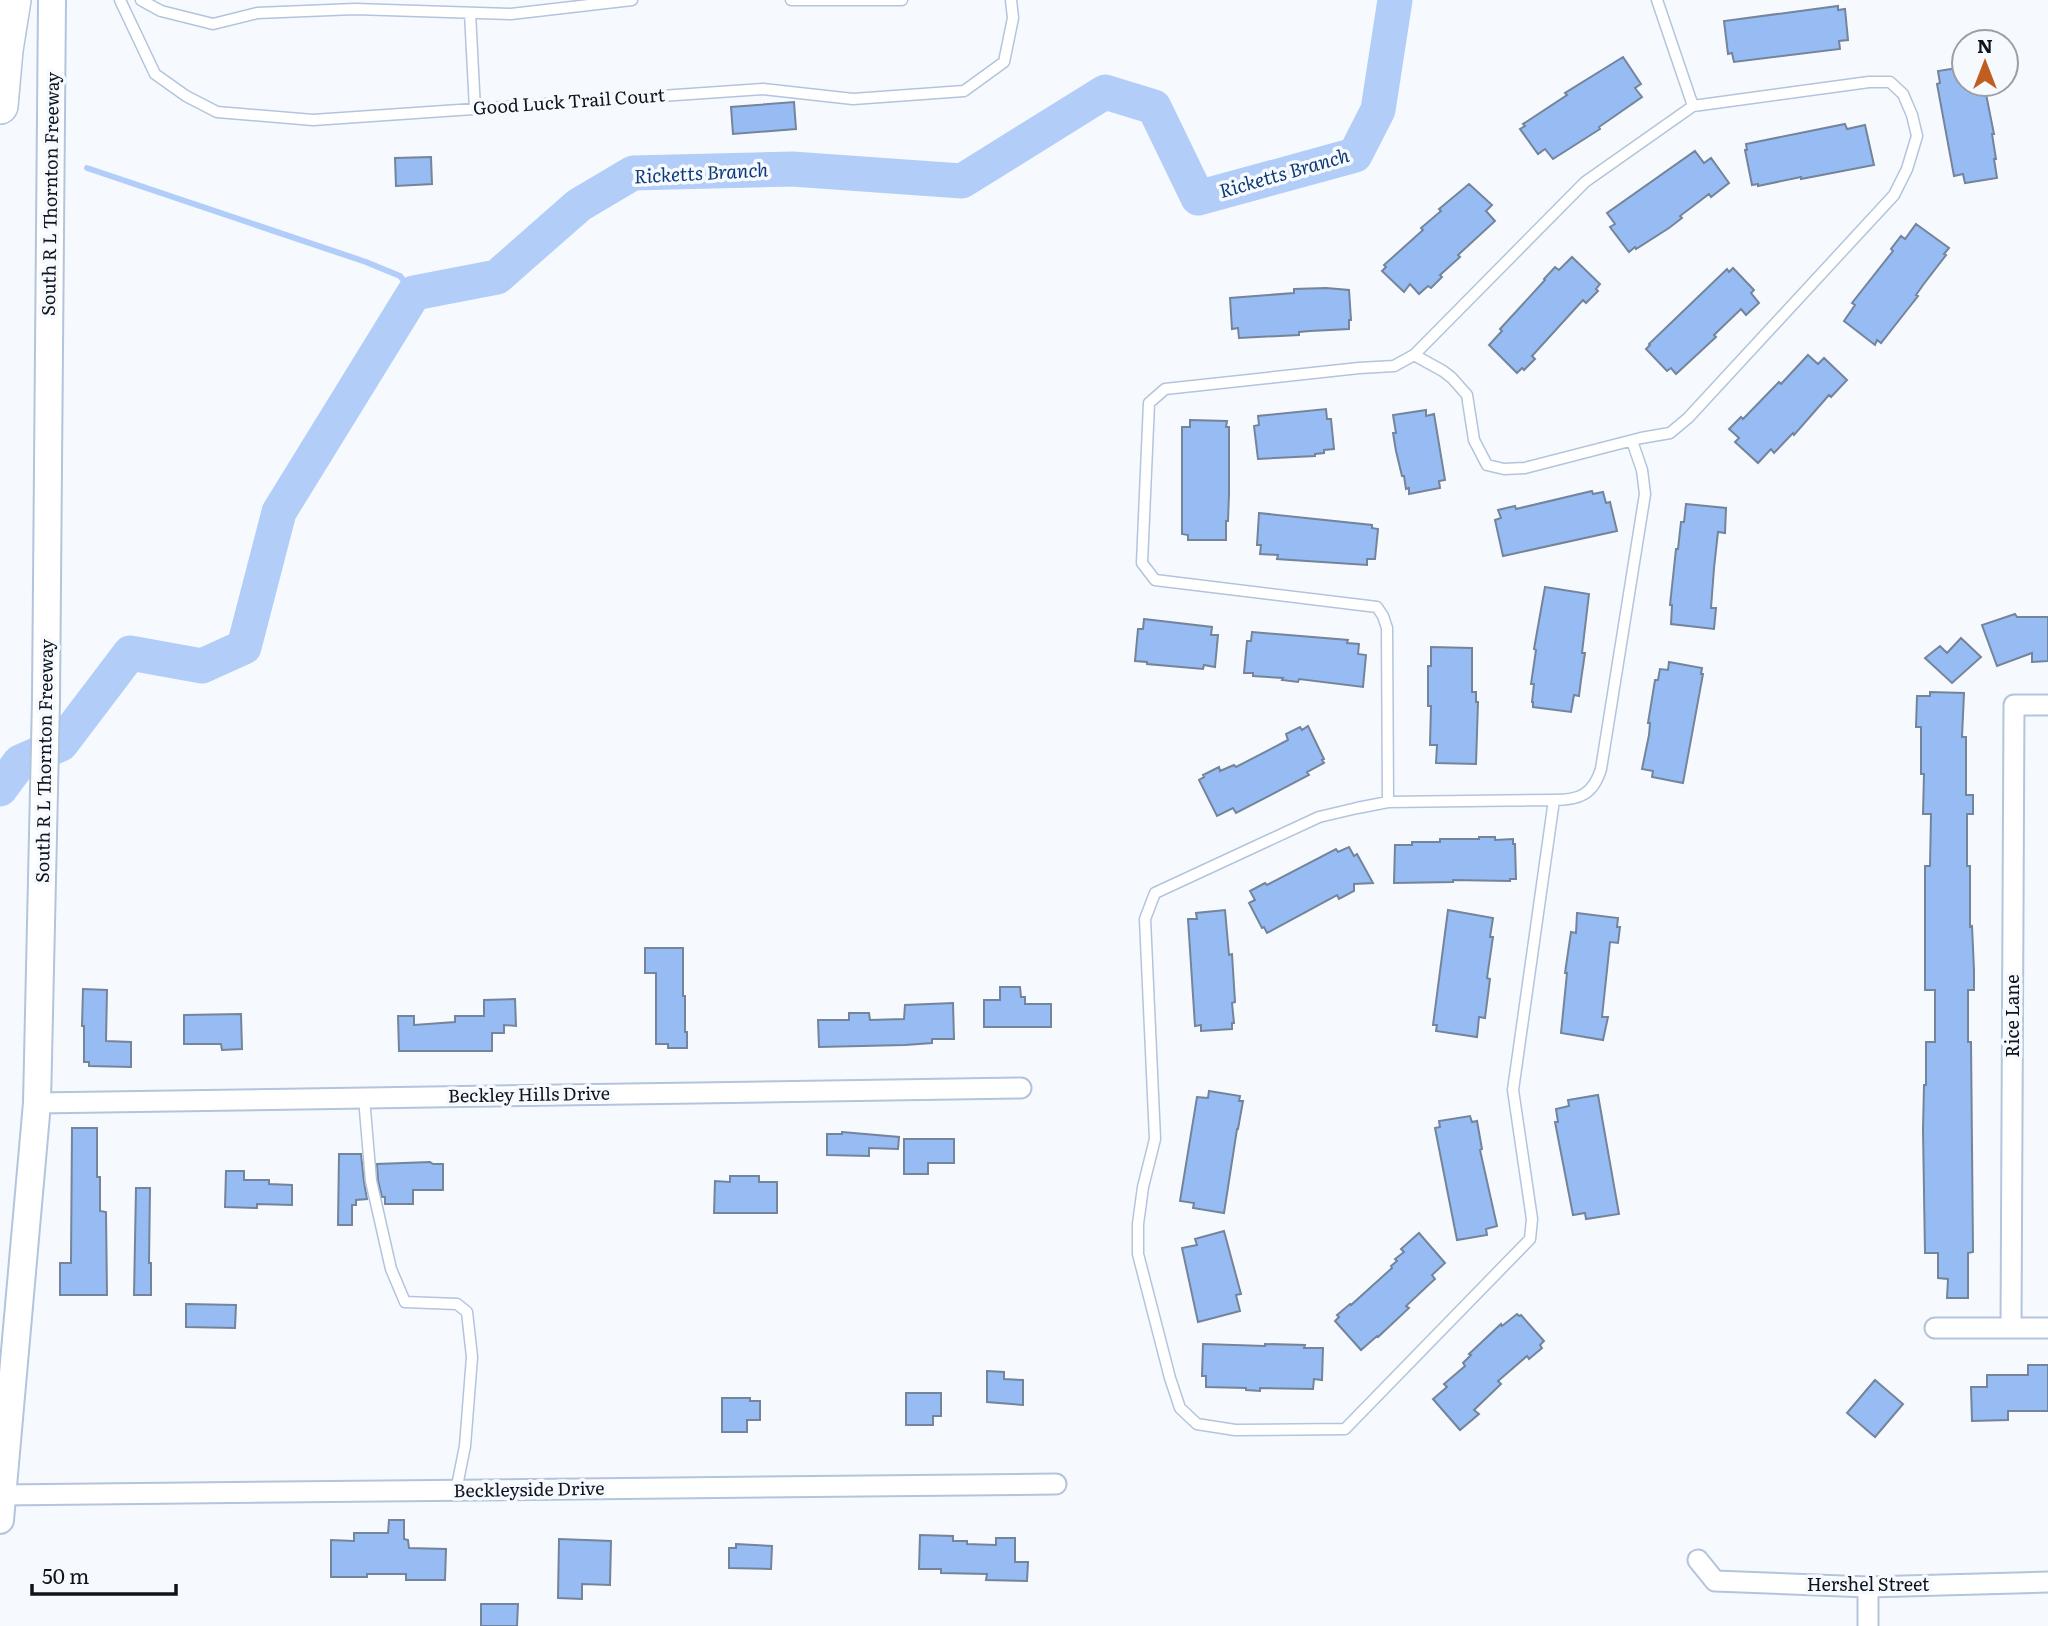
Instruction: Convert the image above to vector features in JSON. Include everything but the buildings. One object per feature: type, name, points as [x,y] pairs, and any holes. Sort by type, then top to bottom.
[{"type":"highway","points":[[0,106],[13,0]]},
{"type":"main road","name":"South R L Thornton Freeway","points":[[1,1507],[37,1103],[46,700],[52,0]]},
{"type":"street","name":"Rice Lane","points":[[2011,1328],[2014,705],[2048,705]]},
{"type":"street","name":"Beckley Hills Drive","points":[[37,1103],[1021,1088]]},
{"type":"street","points":[[1934,1328],[2048,1328]]},
{"type":"street","name":"Beckleyside Drive","points":[[1,1507],[456,1491],[1056,1484]]},
{"type":"street","name":"Hershel Street","points":[[1698,1560],[1715,1581],[1868,1587],[2048,1582]]},
{"type":"street","points":[[1868,1587],[1868,1626]]},
{"type":"lane","name":"Good Luck Trail Court","points":[[120,0],[155,74],[186,96],[217,112],[313,120],[763,89],[853,99],[964,91],[1004,62],[1013,18],[1011,0]]},
{"type":"lane","points":[[141,0],[161,11],[213,24],[257,13],[355,9],[511,14],[632,0]]},
{"type":"lane","points":[[791,0],[902,0]]},
{"type":"lane","points":[[1657,0],[1693,106]]},
{"type":"lane","points":[[470,13],[475,109]]},
{"type":"lane","points":[[1388,802],[1387,628],[1383,616],[1377,607],[1155,580],[1142,563],[1149,403],[1165,389],[1394,366],[1414,355],[1584,182],[1693,106],[1869,82],[1890,82],[1903,94],[1917,136],[1907,169],[1894,195],[1688,418],[1670,433],[1632,440],[1525,468],[1504,470],[1487,465],[1474,440],[1467,395],[1452,378],[1414,355]]},
{"type":"lane","points":[[1554,800],[1514,1090],[1532,1219],[1530,1239],[1345,1429],[1235,1430],[1197,1424],[1180,1408],[1138,1254],[1141,1200],[1155,1139],[1145,919],[1149,906],[1155,893],[1319,817],[1388,802],[1554,800],[1581,797],[1593,788],[1601,769],[1644,494],[1642,470],[1632,440]]},
{"type":"lane","points":[[364,1098],[371,1181],[391,1269],[405,1302],[457,1304],[467,1312],[472,1357],[465,1446],[456,1491]]},
{"type":"waterway","name":"Ricketts Branch","points":[[0,789],[20,762],[61,744],[130,653],[202,666],[244,647],[279,512],[414,293],[497,277],[579,205],[633,173],[792,169],[962,181],[1105,92],[1154,107],[1198,198],[1355,155],[1378,110],[1395,0]]},
{"type":"waterway","points":[[87,168],[366,262],[400,276],[414,293]]}]
